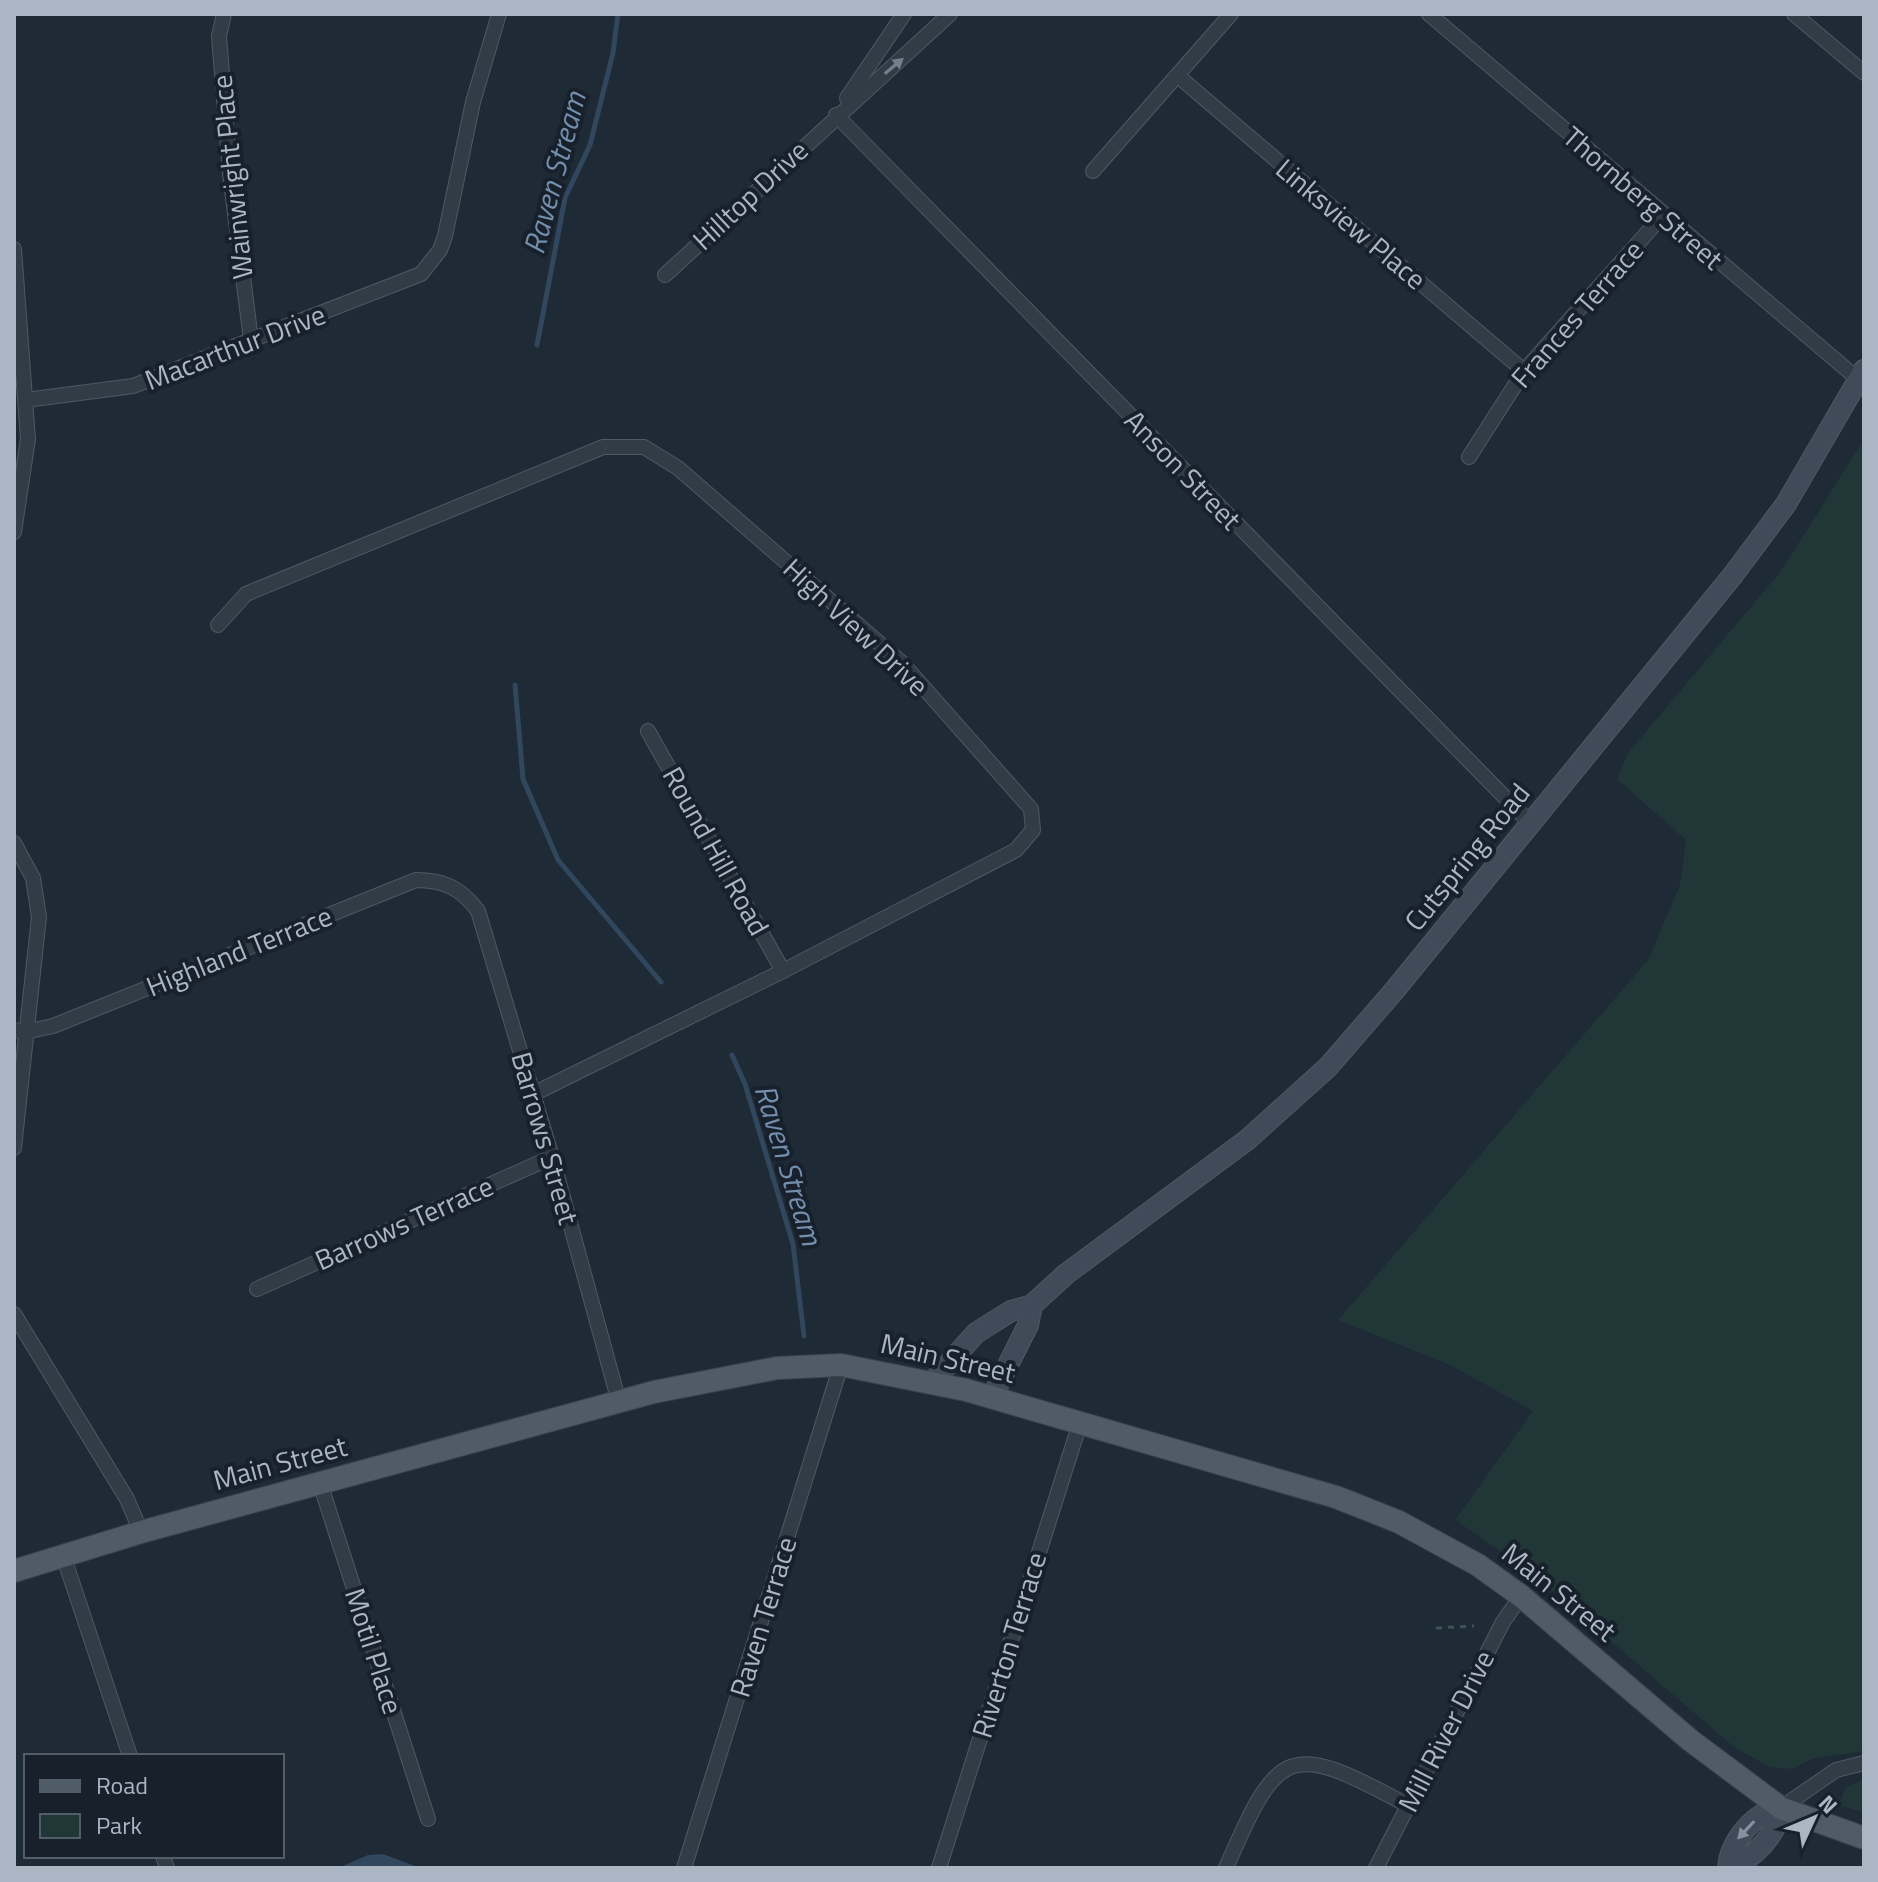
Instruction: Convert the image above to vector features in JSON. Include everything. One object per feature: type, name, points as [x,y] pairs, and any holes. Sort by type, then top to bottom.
[{"type":"main road","name":"Main Street","points":[[14,1571],[141,1532],[619,1402],[743,1373],[841,1365],[933,1381],[1336,1497],[1436,1540],[1521,1596],[1690,1740],[1781,1808],[1864,1838]]},
{"type":"street","name":"Wainwright Place","points":[[224,14],[219,36],[230,174],[251,340]]},
{"type":"street","name":"Macarthur Drive","points":[[26,400],[133,386],[421,274],[432,262],[445,236],[473,102],[499,14]]},
{"type":"street","name":"Hilltop Drive","points":[[836,115],[904,14]]},
{"type":"street","name":"Hilltop Drive","points":[[665,275],[836,115],[935,31],[950,14]]},
{"type":"street","points":[[1093,171],[1231,14]]},
{"type":"street","name":"Thornberg Street","points":[[1429,14],[1663,215],[1861,375]]},
{"type":"street","points":[[1794,14],[1864,73]]},
{"type":"street","name":"Linksview Place","points":[[1178,76],[1524,371]]},
{"type":"street","name":"Anson Street","points":[[836,115],[1531,824]]},
{"type":"street","name":"Frances Terrace","points":[[1469,457],[1524,371],[1663,215]]},
{"type":"street","points":[[14,249],[28,439],[14,532]]},
{"type":"street","name":"Cutspring Road","points":[[933,1381],[976,1333],[1011,1311],[1032,1305],[1066,1274],[1247,1140],[1295,1098],[1394,991],[1778,516],[1861,375]]},
{"type":"street","name":"High View Drive","points":[[218,625],[246,594],[603,447],[626,444],[661,456],[902,663],[1034,815],[1030,837],[1016,850],[783,971],[533,1094]]},
{"type":"street","name":"Round Hill Road","points":[[648,731],[783,971]]},
{"type":"street","points":[[14,843],[33,878],[39,899],[20,1031],[14,1148]]},
{"type":"street","name":"Highland Terrace","points":[[20,1031],[53,1026],[416,880],[435,880],[453,886]]},
{"type":"street","name":"Barrows Street","points":[[453,886],[478,911],[552,1157],[619,1402]]},
{"type":"street","name":"Barrows Terrace","points":[[257,1289],[552,1157]]},
{"type":"street","name":"Cutspring Road","points":[[992,1397],[1023,1335],[1032,1305]]},
{"type":"street","points":[[14,1314],[127,1499],[141,1532]]},
{"type":"street","name":"Raven Terrace","points":[[684,1868],[841,1365]]},
{"type":"street","name":"Riverton Terrace","points":[[939,1868],[1080,1423]]},
{"type":"street","name":"Motil Place","points":[[320,1483],[428,1819]]},
{"type":"street","points":[[63,1555],[129,1754]]},
{"type":"street","name":"Mill River Drive","points":[[1376,1868],[1503,1622],[1521,1596]]},
{"type":"street","points":[[1226,1868],[1260,1792],[1275,1776],[1295,1765],[1317,1763],[1338,1768],[1407,1805]]},
{"type":"street","points":[[1728,1868],[1749,1857],[1774,1830],[1781,1808],[1836,1770],[1864,1763]]},
{"type":"path","points":[[1436,1628],[1474,1626]]},
{"type":"green space","points":[[1864,439],[1864,1751],[1812,1759],[1793,1769],[1770,1767],[1735,1748],[1529,1571],[1455,1520],[1533,1411],[1450,1365],[1338,1320],[1648,960],[1680,885],[1686,840],[1617,779],[1628,753],[1781,571]]},
{"type":"green space","points":[[1864,1779],[1864,1813],[1839,1805],[1845,1788]]},
{"type":"water","points":[[383,1854],[420,1868],[338,1868],[368,1855]]},
{"type":"waterway","name":"Raven Stream","points":[[537,345],[565,198],[590,145],[613,53],[618,14]]},
{"type":"waterway","name":"Raven Stream","points":[[515,685],[523,779],[558,860],[661,982]]},
{"type":"waterway","name":"Raven Stream","points":[[732,1055],[745,1084],[793,1244],[804,1336]]}]
